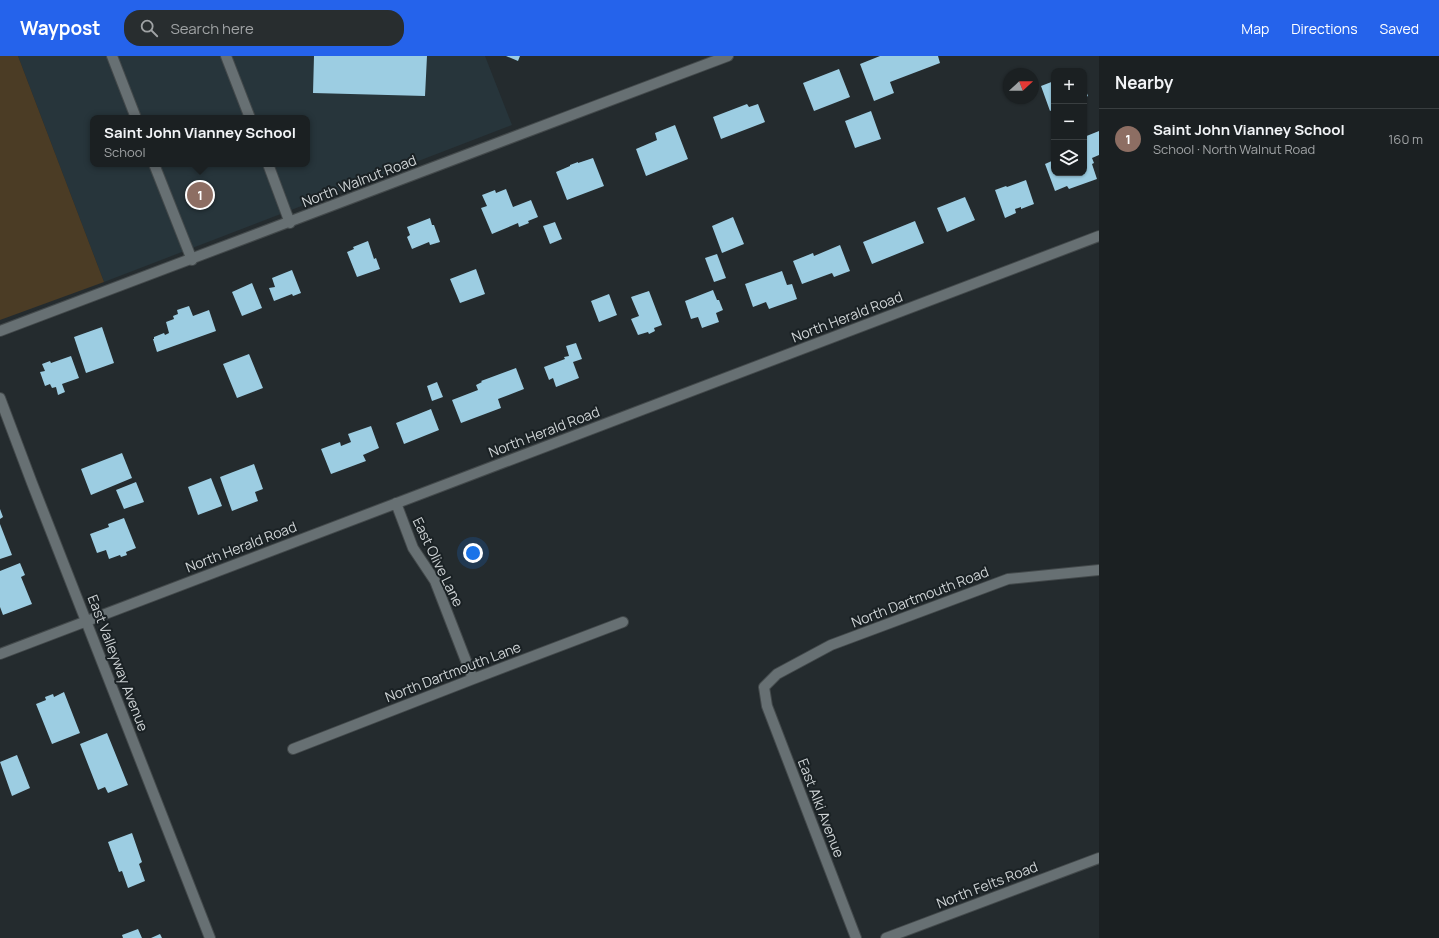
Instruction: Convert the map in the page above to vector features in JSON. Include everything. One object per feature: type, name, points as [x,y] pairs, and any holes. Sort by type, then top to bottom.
[{"type":"street","points":[[112,56],[135,115]]},
{"type":"street","points":[[226,56],[249,115]]},
{"type":"street","name":"North Walnut Road","points":[[0,331],[290,223],[728,56]]},
{"type":"street","points":[[155,167],[192,260]]},
{"type":"street","points":[[269,167],[290,223]]},
{"type":"street","name":"North Herald Road","points":[[0,654],[86,620],[1099,236]]},
{"type":"street","name":"East Valleyway Avenue","points":[[0,398],[210,938]]},
{"type":"street","name":"East Olive Lane","points":[[396,503],[413,548],[435,581],[473,678]]},
{"type":"street","name":"North Dartmouth Road","points":[[764,687],[777,674],[831,645],[1008,579],[1099,570]]},
{"type":"street","name":"North Dartmouth Lane","points":[[293,749],[473,678],[623,622]]},
{"type":"street","name":"East Alki Avenue","points":[[764,687],[767,706],[856,938]]},
{"type":"street","name":"North Felts Road","points":[[886,938],[1099,858]]},
{"type":"shaded area","points":[[0,56],[18,56],[104,282],[0,320]]},
{"type":"shaded area","points":[[18,56],[485,56],[512,125],[104,282]]},
{"type":"building","points":[[314,56],[427,56],[425,96],[313,93]]},
{"type":"building","points":[[506,56],[520,56],[518,61]]},
{"type":"building","points":[[880,56],[938,56],[940,63],[890,82],[894,93],[874,101],[860,64]]},
{"type":"building","points":[[839,69],[850,97],[814,111],[803,83]]},
{"type":"building","points":[[1051,82],[1050,111],[1041,86]]},
{"type":"building","points":[[747,104],[749,107],[758,104],[765,122],[721,139],[713,117]]},
{"type":"building","points":[[871,111],[881,139],[855,148],[845,121]]},
{"type":"building","points":[[675,125],[688,159],[646,176],[636,149],[657,140],[655,133]]},
{"type":"building","points":[[1099,131],[1099,155],[1092,158],[1094,163],[1092,164],[1097,179],[1069,189],[1067,186],[1055,191],[1045,164],[1051,161],[1051,176],[1087,176],[1087,136]]},
{"type":"building","points":[[593,158],[604,186],[567,200],[556,172],[570,165]]},
{"type":"building","points":[[1026,180],[1034,204],[1021,209],[1021,207],[1015,209],[1016,213],[1005,218],[995,190]]},
{"type":"building","points":[[506,189],[513,207],[531,200],[538,217],[519,227],[518,223],[492,234],[481,208],[487,206],[482,195],[495,190],[496,193]]},
{"type":"building","points":[[965,197],[975,220],[947,232],[937,208]]},
{"type":"building","points":[[733,217],[744,244],[722,253],[712,226]]},
{"type":"building","points":[[430,218],[440,242],[430,245],[429,242],[412,249],[407,237],[410,235],[407,227]]},
{"type":"building","points":[[915,221],[924,243],[872,264],[863,242]]},
{"type":"building","points":[[555,222],[562,239],[550,244],[543,226]]},
{"type":"building","points":[[368,241],[374,259],[376,258],[380,269],[357,277],[347,252],[354,249],[353,247]]},
{"type":"building","points":[[840,245],[850,271],[834,277],[832,273],[802,284],[793,261],[813,253],[814,256]]},
{"type":"building","points":[[717,254],[726,278],[714,282],[705,258]]},
{"type":"building","points":[[476,269],[485,294],[460,303],[450,279]]},
{"type":"building","points":[[292,270],[301,293],[293,296],[292,294],[274,301],[269,288],[275,287],[272,278]]},
{"type":"building","points":[[782,271],[787,285],[792,284],[797,299],[769,309],[766,302],[753,307],[745,284]]},
{"type":"building","points":[[252,283],[262,308],[242,316],[232,292]]},
{"type":"building","points":[[713,290],[723,310],[716,313],[719,322],[702,328],[698,317],[691,319],[685,301]]},
{"type":"building","points":[[649,291],[662,325],[654,328],[655,331],[649,334],[648,332],[638,335],[631,319],[639,316],[631,297]]},
{"type":"building","points":[[609,294],[617,315],[599,322],[591,301]]},
{"type":"building","points":[[189,306],[193,316],[209,310],[216,331],[157,352],[153,339],[154,337],[164,333],[165,335],[169,333],[166,322],[174,319],[173,316],[178,314],[177,310]]},
{"type":"building","points":[[102,327],[114,363],[86,373],[74,337]]},
{"type":"building","points":[[576,343],[582,359],[573,362],[579,378],[556,387],[553,378],[549,380],[544,367],[569,356],[566,346]]},
{"type":"building","points":[[249,354],[263,388],[237,398],[223,364]]},
{"type":"building","points":[[71,356],[79,378],[62,384],[65,392],[58,395],[56,387],[52,388],[50,384],[45,386],[40,372],[45,371],[42,364],[50,361],[51,363]]},
{"type":"building","points":[[516,368],[524,389],[498,399],[501,408],[461,423],[452,400],[478,390],[476,385],[482,382],[481,381]]},
{"type":"building","points":[[437,382],[443,397],[432,401],[427,386]]},
{"type":"building","points":[[431,409],[439,430],[404,444],[396,423]]},
{"type":"building","points":[[371,426],[379,448],[363,455],[366,461],[331,474],[321,449],[340,442],[341,446],[351,442],[348,434]]},
{"type":"building","points":[[122,453],[132,478],[91,495],[81,469]]},
{"type":"building","points":[[254,464],[263,489],[255,492],[258,501],[232,511],[220,477]]},
{"type":"building","points":[[211,478],[222,506],[198,515],[188,487]]},
{"type":"building","points":[[136,482],[144,502],[124,509],[116,490]]},
{"type":"building","points":[[0,509],[3,517],[0,519]]},
{"type":"building","points":[[124,518],[136,548],[126,552],[127,555],[121,557],[120,555],[109,559],[106,550],[97,553],[90,534],[109,527],[108,524]]},
{"type":"building","points":[[0,524],[12,555],[0,559]]},
{"type":"building","points":[[20,563],[25,575],[21,577],[32,604],[3,615],[0,607],[0,571]]},
{"type":"building","points":[[64,692],[80,733],[52,744],[36,704],[46,700],[45,697],[53,694],[54,697]]},
{"type":"building","points":[[107,733],[128,785],[108,793],[105,787],[98,790],[80,744]]},
{"type":"building","points":[[17,755],[30,788],[12,796],[0,762]]},
{"type":"building","points":[[132,833],[142,862],[139,864],[145,881],[128,888],[122,871],[119,872],[108,842]]},
{"type":"building","points":[[138,929],[142,938],[123,938],[122,935]]},
{"type":"building","points":[[160,934],[162,938],[151,938]]},
{"type":"place","name":"Saint John Vianney School","points":[[200,195]]}]
